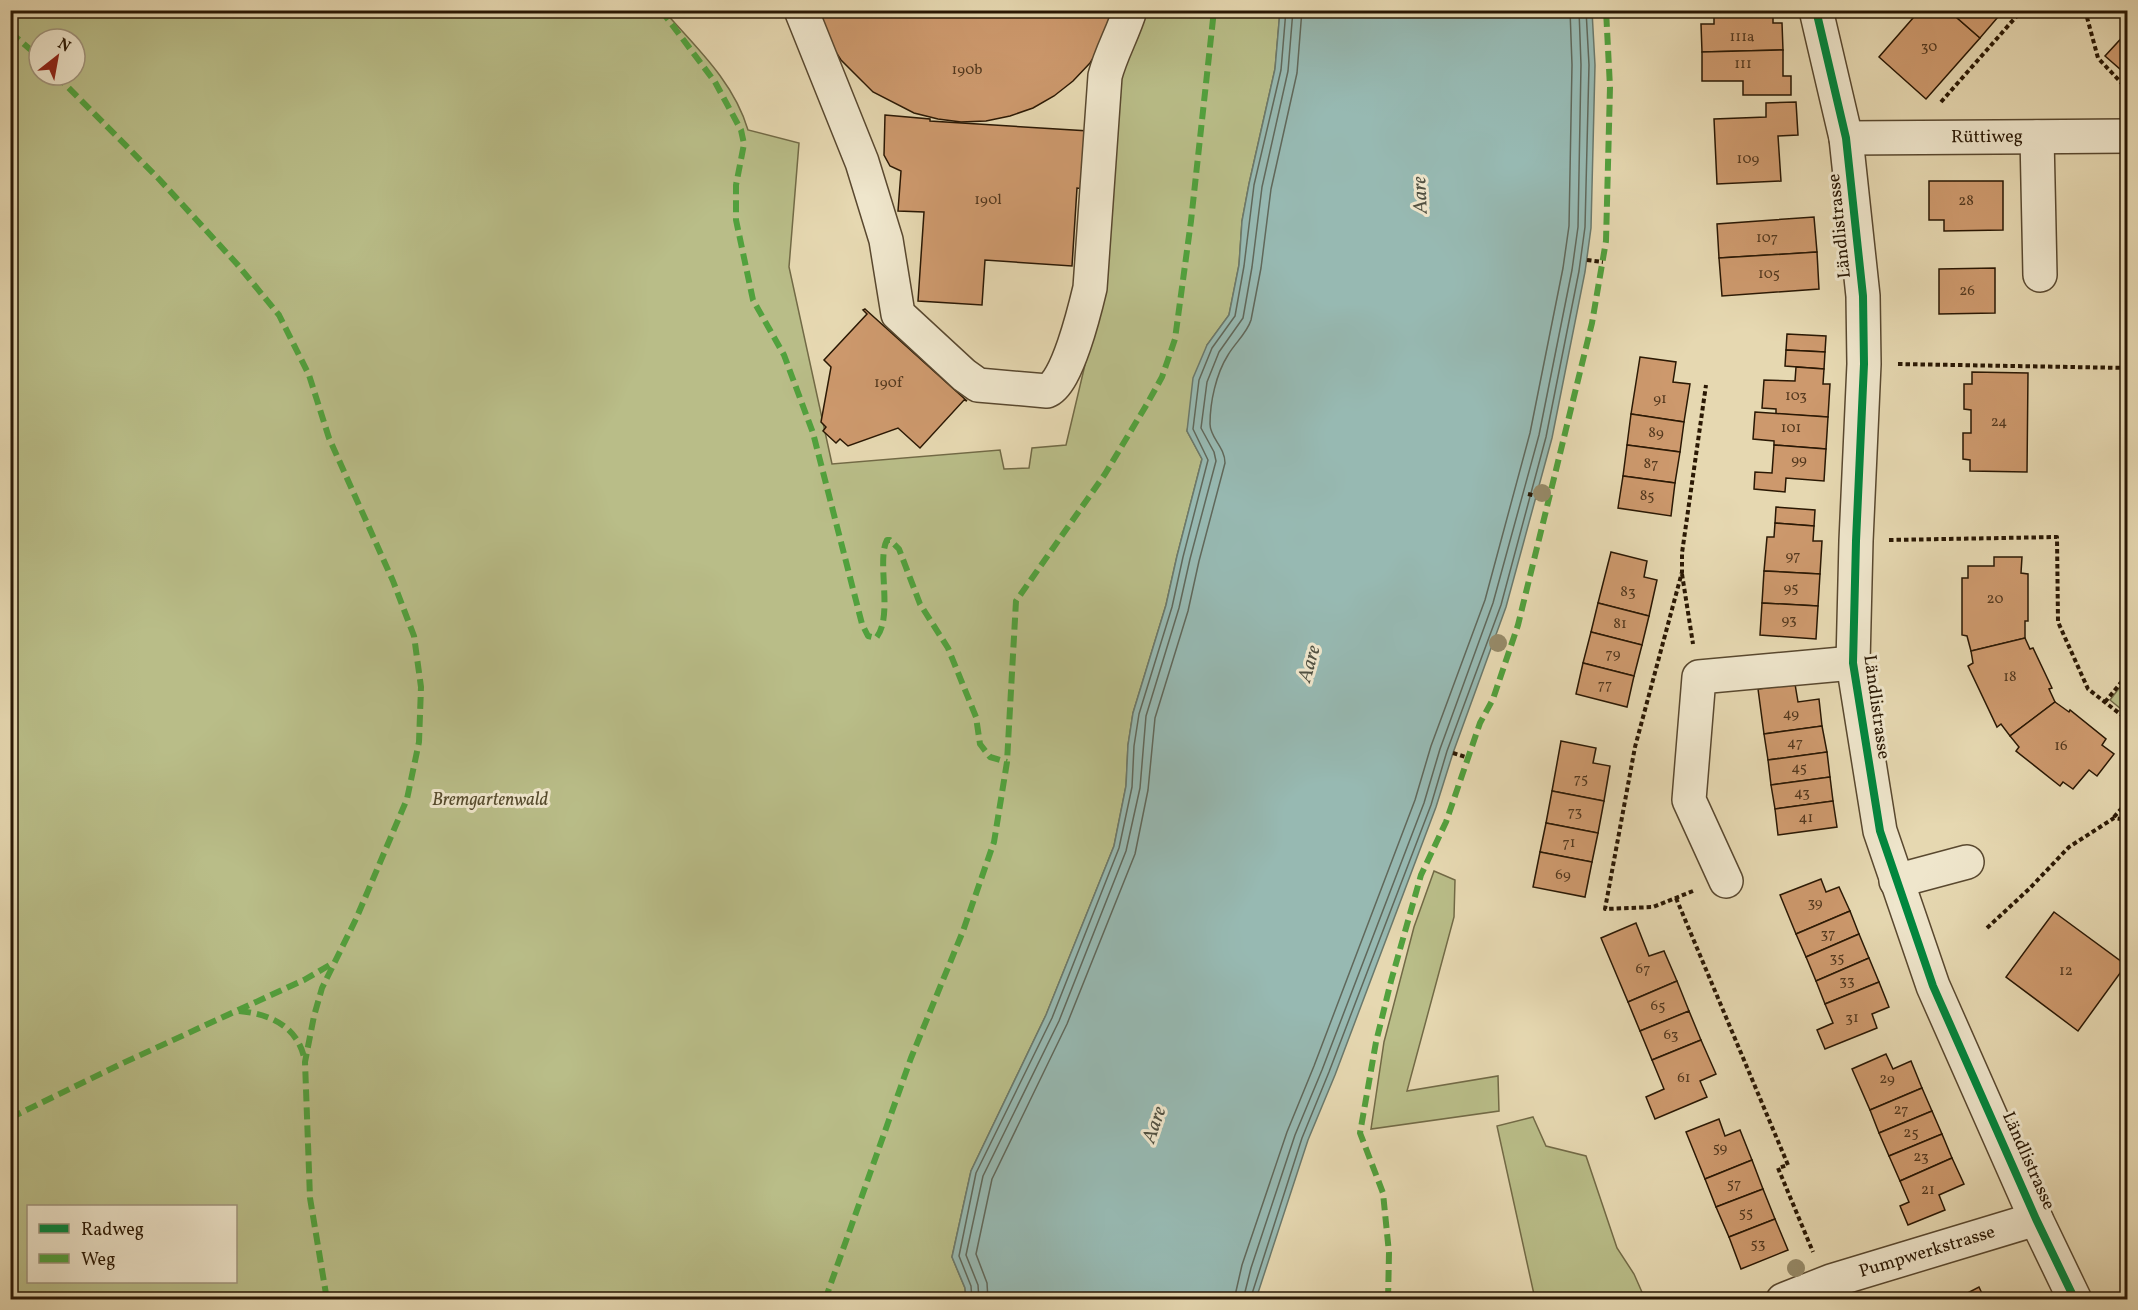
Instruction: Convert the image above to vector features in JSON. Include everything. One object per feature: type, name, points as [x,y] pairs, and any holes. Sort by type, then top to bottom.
[{"type":"street","points":[[801,10],[862,162],[886,240],[898,314],[964,375],[978,385],[1047,391],[1053,388],[1062,376],[1082,322],[1090,288],[1105,76],[1109,60],[1130,10]]},
{"type":"street","name":"Ländlistrasse","points":[[1816,10],[1846,138],[1863,296],[1864,364],[1853,663],[1880,831],[1934,986],[2036,1219],[2075,1299]]},
{"type":"street","name":"Rüttiweg","points":[[1846,138],[2127,136]]},
{"type":"street","points":[[2037,137],[2040,275]]},
{"type":"street","points":[[1725,879],[1689,800],[1699,677],[1853,663]]},
{"type":"street","points":[[1896,881],[1967,862]]},
{"type":"street","name":"Pumpwerkstrasse","points":[[1783,1299],[1831,1281],[2036,1219]]},
{"type":"path","points":[[1937,138],[1935,110],[2022,10]]},
{"type":"path","points":[[2085,10],[2098,58],[2127,90]]},
{"type":"path","points":[[1587,260],[1603,262]]},
{"type":"path","points":[[1864,364],[2127,368]]},
{"type":"path","points":[[1693,648],[1682,572],[1682,553],[1706,385]]},
{"type":"path","points":[[1528,494],[1549,499]]},
{"type":"path","points":[[1856,541],[2057,537],[2058,622],[2088,689],[2127,720]]},
{"type":"path","points":[[1682,572],[1635,747],[1605,909],[1653,907],[1725,879]]},
{"type":"path","points":[[2105,702],[2127,674]]},
{"type":"path","points":[[1453,753],[1469,758]]},
{"type":"path","points":[[1987,928],[2069,847],[2114,818],[2127,801]]},
{"type":"path","points":[[2114,818],[2127,820]]},
{"type":"path","points":[[1676,898],[1788,1165],[1778,1168],[1814,1255]]},
{"type":"green space","name":"Bremgartenwald","points":[[10,11],[664,11],[724,81],[742,113],[748,130],[799,143],[789,267],[832,464],[1000,450],[1004,469],[1029,468],[1032,448],[1066,445],[1106,276],[1122,71],[1144,11],[1280,11],[1275,69],[1242,221],[1239,265],[1229,315],[1207,345],[1187,431],[1202,459],[1166,605],[1133,713],[1128,745],[1126,786],[1114,846],[1046,1015],[971,1171],[952,1257],[965,1288],[966,1299],[11,1299]]},
{"type":"green space","points":[[2127,678],[2127,714],[2110,700]]},
{"type":"green space","points":[[1434,871],[1455,880],[1454,917],[1407,1091],[1498,1076],[1499,1111],[1371,1129],[1384,1042],[1414,927]]},
{"type":"green space","points":[[1533,1117],[1546,1146],[1586,1156],[1617,1248],[1634,1274],[1645,1299],[1535,1299],[1497,1126]]},
{"type":"water","name":"Aare","points":[[1280,11],[1592,11],[1595,65],[1591,228],[1585,272],[1552,438],[1506,607],[1436,807],[1335,1075],[1308,1140],[1256,1299],[966,1299],[965,1288],[952,1257],[971,1171],[1046,1015],[1114,846],[1126,786],[1128,745],[1133,713],[1166,605],[1202,459],[1187,431],[1193,378],[1207,345],[1229,315],[1239,265],[1242,221],[1275,69]]},
{"type":"building","points":[[816,10],[1117,10],[1103,43],[1090,63],[1054,96],[1033,108],[1010,116],[986,121],[961,122],[914,113],[873,92],[841,60],[828,40]]},
{"type":"building","points":[[1702,10],[1773,10],[1773,12],[1702,13]]},
{"type":"building","points":[[1920,10],[1948,10],[1980,38],[1926,99],[1879,57]]},
{"type":"building","points":[[1948,10],[2004,10],[1980,38]]},
{"type":"building","points":[[1714,12],[1773,12],[1773,23],[1782,23],[1783,50],[1702,52],[1701,24],[1714,24]]},
{"type":"building","points":[[2128,31],[2128,76],[2105,56]]},
{"type":"building","points":[[1783,50],[1783,76],[1791,76],[1791,95],[1743,95],[1743,81],[1702,81],[1702,52]]},
{"type":"building","points":[[1796,102],[1798,135],[1778,136],[1781,181],[1717,184],[1714,119],[1766,117],[1766,103]]},
{"type":"building","points":[[885,115],[930,119],[930,121],[1089,131],[1085,189],[1077,188],[1072,266],[985,260],[982,305],[918,301],[924,212],[898,211],[901,171],[890,166],[884,155]]},
{"type":"building","points":[[1929,181],[2003,181],[2003,230],[1944,231],[1944,220],[1929,220]]},
{"type":"building","points":[[1814,217],[1817,252],[1719,258],[1717,224]]},
{"type":"building","points":[[1817,252],[1819,289],[1722,296],[1719,258]]},
{"type":"building","points":[[1995,268],[1995,313],[1939,314],[1939,269]]},
{"type":"building","points":[[865,309],[967,401],[964,400],[920,448],[898,428],[848,446],[840,439],[836,443],[823,431],[826,427],[821,422],[831,367],[824,360],[867,314],[863,310]]},
{"type":"building","points":[[1787,334],[1826,336],[1825,352],[1786,350]]},
{"type":"building","points":[[1786,350],[1825,352],[1824,369],[1785,366]]},
{"type":"building","points":[[1640,357],[1676,362],[1673,382],[1690,384],[1684,422],[1631,414]]},
{"type":"building","points":[[1796,367],[1824,369],[1823,384],[1830,384],[1828,417],[1776,414],[1776,409],[1762,408],[1764,380],[1795,381]]},
{"type":"building","points":[[1972,372],[2028,373],[2027,472],[1970,471],[1970,460],[1963,459],[1963,433],[1971,433],[1971,410],[1964,409],[1964,384],[1972,384]]},
{"type":"building","points":[[1755,412],[1828,417],[1826,449],[1774,445],[1774,441],[1753,439]]},
{"type":"building","points":[[1631,414],[1684,422],[1680,452],[1627,445]]},
{"type":"building","points":[[1627,445],[1680,452],[1675,483],[1623,476]]},
{"type":"building","points":[[1774,445],[1826,449],[1824,481],[1786,478],[1785,492],[1754,489],[1755,472],[1772,473]]},
{"type":"building","points":[[1623,476],[1675,483],[1671,516],[1618,508]]},
{"type":"building","points":[[1776,507],[1815,510],[1814,526],[1775,523]]},
{"type":"building","points":[[1775,523],[1814,526],[1813,541],[1822,541],[1820,574],[1764,571],[1767,537],[1774,537]]},
{"type":"building","points":[[1611,552],[1647,561],[1644,577],[1657,580],[1649,616],[1598,603]]},
{"type":"building","points":[[1994,557],[2022,557],[2021,573],[2028,574],[2028,621],[2025,621],[2025,638],[1971,651],[1967,636],[1962,635],[1962,578],[1968,578],[1968,566],[1994,566]]},
{"type":"building","points":[[1764,571],[1820,574],[1818,606],[1762,603]]},
{"type":"building","points":[[1598,603],[1649,616],[1642,645],[1591,632]]},
{"type":"building","points":[[1762,603],[1818,606],[1816,639],[1760,635]]},
{"type":"building","points":[[1591,632],[1642,645],[1634,676],[1583,663]]},
{"type":"building","points":[[2025,638],[2030,649],[2033,648],[2052,688],[2049,689],[2055,702],[2010,736],[2001,724],[1997,727],[1968,666],[1973,663],[1971,651]]},
{"type":"building","points":[[1583,663],[1634,676],[1627,707],[1576,694]]},
{"type":"building","points":[[1795,684],[1798,702],[1819,699],[1822,726],[1764,734],[1758,689]]},
{"type":"building","points":[[2055,702],[2069,712],[2070,710],[2106,739],[2102,745],[2114,754],[2097,776],[2089,770],[2073,789],[2063,782],[2060,786],[2016,751],[2019,747],[2010,736]]},
{"type":"building","points":[[1822,726],[1827,752],[1768,760],[1764,734]]},
{"type":"building","points":[[1561,741],[1596,748],[1593,763],[1610,766],[1604,801],[1552,791]]},
{"type":"building","points":[[1827,752],[1830,777],[1771,785],[1768,760]]},
{"type":"building","points":[[1830,777],[1833,801],[1775,809],[1771,785]]},
{"type":"building","points":[[1552,791],[1604,801],[1598,833],[1546,823]]},
{"type":"building","points":[[1833,801],[1837,827],[1778,835],[1775,809]]},
{"type":"building","points":[[1546,823],[1598,833],[1592,862],[1540,852]]},
{"type":"building","points":[[1540,852],[1592,862],[1585,897],[1533,887]]},
{"type":"building","points":[[1821,879],[1826,892],[1839,887],[1850,911],[1796,934],[1780,895]]},
{"type":"building","points":[[1850,911],[1859,934],[1806,957],[1796,934]]},
{"type":"building","points":[[2054,912],[2126,965],[2078,1031],[2006,977]]},
{"type":"building","points":[[1636,923],[1649,956],[1664,951],[1677,981],[1628,1002],[1601,938]]},
{"type":"building","points":[[1859,934],[1869,958],[1816,981],[1806,957]]},
{"type":"building","points":[[1869,958],[1879,982],[1825,1004],[1816,981]]},
{"type":"building","points":[[1677,981],[1689,1011],[1640,1031],[1628,1002]]},
{"type":"building","points":[[1879,982],[1889,1007],[1872,1014],[1877,1028],[1825,1049],[1817,1030],[1833,1023],[1825,1004]]},
{"type":"building","points":[[1689,1011],[1701,1040],[1652,1060],[1640,1031]]},
{"type":"building","points":[[1701,1040],[1716,1074],[1700,1081],[1707,1097],[1655,1119],[1646,1097],[1664,1089],[1652,1060]]},
{"type":"building","points":[[1886,1054],[1893,1069],[1911,1061],[1922,1088],[1870,1110],[1852,1069]]},
{"type":"building","points":[[1922,1088],[1932,1111],[1879,1133],[1870,1110]]},
{"type":"building","points":[[1932,1111],[1942,1134],[1889,1156],[1879,1133]]},
{"type":"building","points":[[1719,1119],[1725,1136],[1740,1130],[1752,1160],[1705,1179],[1686,1132]]},
{"type":"building","points":[[1942,1134],[1952,1158],[1900,1181],[1889,1156]]},
{"type":"building","points":[[1952,1158],[1964,1184],[1939,1195],[1945,1210],[1908,1225],[1900,1206],[1909,1202],[1900,1181]]},
{"type":"building","points":[[1752,1160],[1763,1189],[1716,1207],[1705,1179]]},
{"type":"building","points":[[1763,1189],[1775,1219],[1729,1237],[1716,1207]]},
{"type":"building","points":[[1775,1219],[1788,1250],[1741,1269],[1729,1237]]},
{"type":"building","points":[[1979,1287],[1985,1300],[1954,1300]]},
{"type":"marked path","points":[[661,10],[715,82],[741,130],[744,144],[736,185],[736,220],[753,300],[784,355],[813,433],[862,624],[868,636],[876,638],[884,617],[883,561],[884,549],[887,540],[890,540],[899,549],[920,604],[948,648],[976,717],[980,744],[990,757],[1007,762]]},
{"type":"marked path","points":[[825,1300],[911,1058],[963,931],[994,842],[1007,762],[1016,601],[1105,474],[1162,377],[1175,339],[1191,221],[1214,10]]},
{"type":"marked path","points":[[1388,1300],[1389,1253],[1383,1193],[1360,1133],[1376,1042],[1421,875],[1446,822],[1480,723],[1493,699],[1518,625],[1592,323],[1606,241],[1610,87],[1606,10]]},
{"type":"marked path","points":[[10,32],[27,47]]},
{"type":"marked path","points":[[68,87],[158,178],[237,264],[279,315],[309,375],[329,438],[393,581],[414,636],[421,687],[419,742],[407,799],[356,919],[322,988],[305,1062],[310,1198],[327,1300]]},
{"type":"marked path","points":[[10,1118],[304,980],[333,963]]},
{"type":"marked path","points":[[239,1011],[261,1015],[280,1023],[295,1037],[304,1057]]},
{"type":"cycle path","points":[[1816,10],[1846,138],[1863,296],[1864,364],[1853,663],[1880,831],[1933,986],[2036,1219],[2075,1300]]}]
